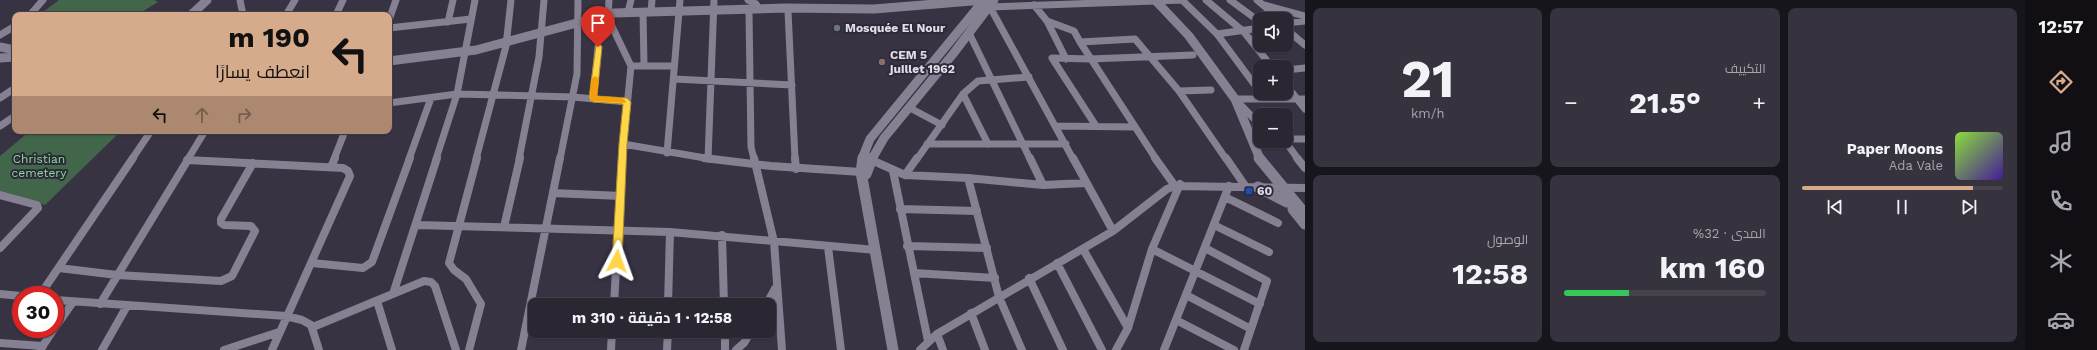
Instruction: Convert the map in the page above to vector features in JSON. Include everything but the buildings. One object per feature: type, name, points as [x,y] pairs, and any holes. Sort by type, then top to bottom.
[{"type":"street","points":[[33,12],[43,0]]},
{"type":"street","points":[[194,12],[207,0]]},
{"type":"street","points":[[240,0],[242,12]]},
{"type":"street","points":[[288,12],[295,0]]},
{"type":"street","points":[[337,12],[343,0]]},
{"type":"street","points":[[392,12],[396,0]]},
{"type":"street","points":[[448,22],[453,0]]},
{"type":"street","points":[[393,294],[417,225],[457,94],[475,0]]},
{"type":"street","points":[[469,350],[480,304],[466,279],[454,270],[449,263],[494,95],[506,44],[511,0]]},
{"type":"street","points":[[504,227],[532,97],[543,34],[544,0]]},
{"type":"street","points":[[522,350],[577,74],[578,0]]},
{"type":"street","points":[[609,0],[608,16],[631,66],[623,144],[614,298]]},
{"type":"street","points":[[628,12],[631,0]]},
{"type":"street","points":[[644,65],[645,13],[652,0]]},
{"type":"street","points":[[667,153],[674,80],[673,66],[680,13],[680,0]]},
{"type":"street","points":[[708,159],[714,0]]},
{"type":"street","points":[[748,0],[756,4],[759,8]]},
{"type":"street","points":[[713,12],[759,8],[874,9],[930,3],[987,2],[1034,5],[1065,2],[1182,0],[1217,34],[1253,83]]},
{"type":"street","points":[[1206,0],[1244,32],[1266,60]]},
{"type":"street","points":[[1230,0],[1253,17]]},
{"type":"street","points":[[1257,0],[1273,12]]},
{"type":"street","points":[[1156,1],[1189,36],[1235,99],[1253,118]]},
{"type":"street","points":[[392,62],[465,54],[628,12],[893,12],[987,2]]},
{"type":"street","points":[[866,157],[878,146],[910,108],[969,33],[987,2]]},
{"type":"street","points":[[987,2],[1113,231]]},
{"type":"street","points":[[893,350],[863,176],[866,157],[865,146],[987,2]]},
{"type":"street","points":[[1034,5],[1047,22],[1066,59]]},
{"type":"street","points":[[1264,5],[1305,16]]},
{"type":"street","points":[[788,11],[796,169]]},
{"type":"street","points":[[749,12],[751,147],[754,165],[774,242],[776,287],[782,350]]},
{"type":"street","points":[[608,16],[645,13]]},
{"type":"street","points":[[392,28],[472,19]]},
{"type":"street","points":[[1293,22],[1305,21]]},
{"type":"street","points":[[1047,22],[1074,31],[1090,59],[1134,127],[1178,185]]},
{"type":"street","points":[[0,35],[12,28]]},
{"type":"street","points":[[1217,34],[1253,30]]},
{"type":"street","points":[[969,33],[1043,185]]},
{"type":"street","points":[[1293,35],[1305,45]]},
{"type":"street","points":[[1080,42],[1135,39],[1179,91],[1246,187]]},
{"type":"street","points":[[0,47],[12,49]]},
{"type":"street","points":[[593,98],[598,47]]},
{"type":"street","points":[[1096,126],[1052,58],[1090,59],[1193,55]]},
{"type":"street","points":[[0,58],[12,57]]},
{"type":"street","points":[[631,66],[673,66]]},
{"type":"street","points":[[1293,69],[1305,68]]},
{"type":"street","points":[[905,175],[942,125],[962,94],[978,81],[1029,77]]},
{"type":"street","points":[[674,80],[712,80],[792,86]]},
{"type":"street","points":[[0,98],[12,90]]},
{"type":"street","points":[[1179,91],[1210,90]]},
{"type":"street","points":[[1293,93],[1305,109]]},
{"type":"street","points":[[392,103],[457,94],[573,97],[627,102]]},
{"type":"street","points":[[962,94],[988,144]]},
{"type":"street","points":[[1235,99],[1253,96]]},
{"type":"street","points":[[312,263],[363,268],[372,262],[431,98]]},
{"type":"street","points":[[1293,98],[1305,99]]},
{"type":"street","points":[[1235,99],[1253,136]]},
{"type":"street","points":[[910,108],[942,125]]},
{"type":"street","points":[[0,126],[12,118]]},
{"type":"street","points":[[1056,126],[1134,127]]},
{"type":"street","points":[[46,286],[149,134]]},
{"type":"street","points":[[100,304],[203,134]]},
{"type":"street","points":[[331,167],[344,134]]},
{"type":"street","points":[[1293,140],[1305,139]]},
{"type":"street","points":[[623,144],[667,153],[708,159],[863,176]]},
{"type":"street","points":[[927,144],[1066,144]]},
{"type":"street","points":[[1257,148],[1261,161],[1287,202],[1305,224]]},
{"type":"street","points":[[1291,148],[1305,168]]},
{"type":"street","points":[[866,157],[893,171],[905,175],[968,178],[1043,185],[1086,183]]},
{"type":"street","points":[[187,160],[331,167],[343,168],[348,171],[350,176],[272,350]]},
{"type":"street","points":[[59,268],[118,274],[221,281],[232,276],[256,231],[251,226],[224,225],[221,223],[221,219],[253,163]]},
{"type":"street","points":[[893,171],[907,246],[914,273],[923,348]]},
{"type":"street","points":[[968,178],[999,297],[1022,350]]},
{"type":"street","points":[[1116,350],[1128,328],[1152,249],[1178,185]]},
{"type":"street","points":[[923,348],[937,334],[971,313],[1029,278],[1113,231],[1167,189],[1178,185],[1280,189],[1305,188]]},
{"type":"street","points":[[1167,349],[1176,320],[1229,186]]},
{"type":"street","points":[[1258,187],[1287,202]]},
{"type":"street","points":[[1280,189],[1305,214]]},
{"type":"street","points":[[553,193],[621,196]]},
{"type":"street","points":[[0,195],[37,205],[38,208],[0,247]]},
{"type":"street","points":[[1225,197],[1278,223]]},
{"type":"street","points":[[900,209],[977,212]]},
{"type":"street","points":[[417,225],[504,227],[546,230],[670,232],[722,235],[774,242],[876,250]]},
{"type":"street","points":[[1214,225],[1269,252]]},
{"type":"street","points":[[668,298],[670,232]]},
{"type":"street","points":[[722,235],[724,298]]},
{"type":"street","points":[[907,246],[987,248]]},
{"type":"street","points":[[828,247],[842,350]]},
{"type":"street","points":[[1205,248],[1267,280],[1244,350]]},
{"type":"street","points":[[1083,249],[1128,328]]},
{"type":"street","points":[[1152,249],[1260,304]]},
{"type":"street","points":[[1057,263],[1102,350]]},
{"type":"street","points":[[914,273],[995,278]]},
{"type":"street","points":[[1029,278],[1063,350]]},
{"type":"street","points":[[313,327],[424,281],[431,282],[435,286],[456,350]]},
{"type":"street","points":[[770,298],[776,287]]},
{"type":"street","points":[[0,294],[12,295]]},
{"type":"street","points":[[1186,295],[1251,329]]},
{"type":"street","points":[[64,301],[286,316],[308,321],[313,327],[319,350]]},
{"type":"street","points":[[377,301],[392,350]]},
{"type":"street","points":[[64,315],[72,302]]},
{"type":"street","points":[[102,350],[127,306]]},
{"type":"street","points":[[971,313],[985,350]]},
{"type":"street","points":[[1176,320],[1234,350]]},
{"type":"street","points":[[224,350],[279,332]]},
{"type":"street","points":[[937,334],[943,350]]},
{"type":"street","points":[[0,343],[42,348],[49,338]]},
{"type":"street","points":[[611,350],[612,338]]},
{"type":"street","points":[[667,350],[668,338]]},
{"type":"street","points":[[725,338],[725,350]]},
{"type":"street","points":[[736,350],[747,338]]},
{"type":"green space","points":[[59,0],[154,0],[158,2],[142,12],[43,12]]},
{"type":"green space","name":"Christian cemetery","points":[[26,134],[118,134],[45,205],[0,192],[0,156]]},
{"type":"slow traffic","points":[[595,79],[593,98],[622,101]]},
{"type":"place","name":"Mosquée El Nour","points":[[837,28]]},
{"type":"place","name":"CEM 5 juillet 1962","points":[[882,62]]},
{"type":"place","name":"60","points":[[1249,191]]},
{"type":"route","points":[[598,47],[593,98],[627,102],[623,144],[617,261]]}]
